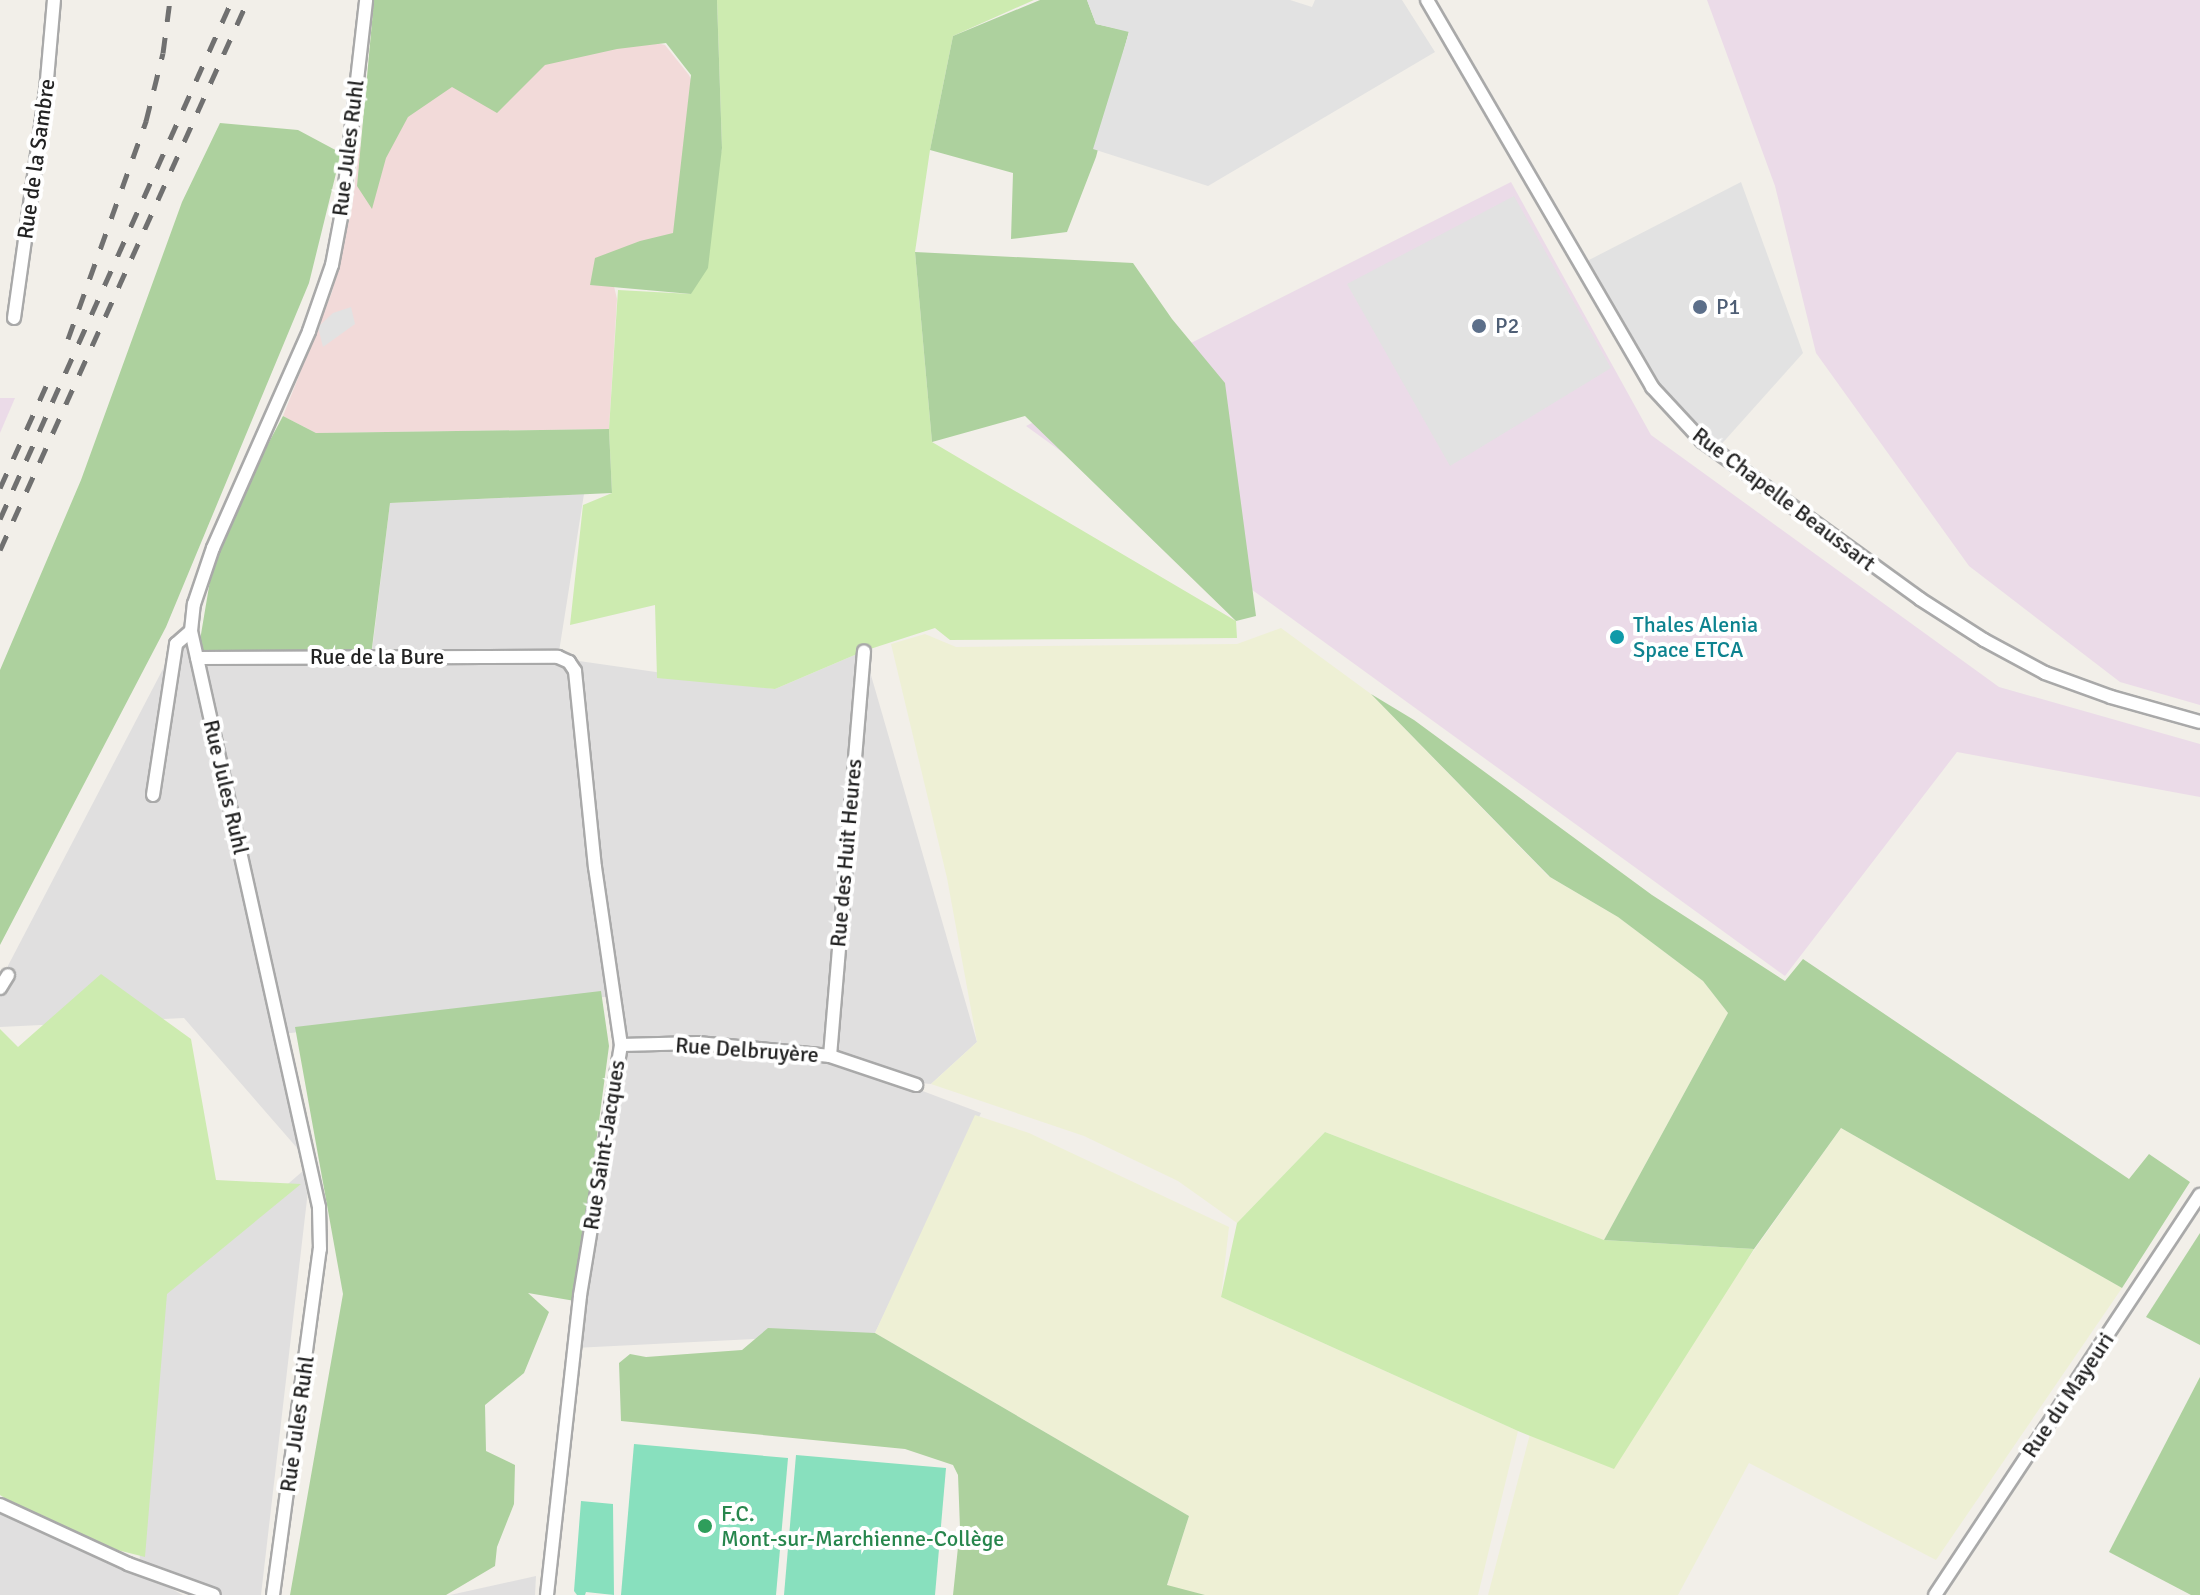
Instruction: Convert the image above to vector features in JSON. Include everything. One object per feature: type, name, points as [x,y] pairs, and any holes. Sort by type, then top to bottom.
[{"type":"street","name":"Rue de la Sambre","points":[[14,318],[46,91],[54,0]]},
{"type":"street","name":"Rue Jules Ruhl","points":[[273,1595],[320,1249],[319,1207],[191,631],[194,604],[213,548],[309,331],[332,265],[342,212],[366,0]]},
{"type":"street","name":"Rue Chapelle Beaussart","points":[[1427,0],[1652,387],[1702,441],[1920,599],[1984,640],[2058,678],[2111,697],[2200,722]]},
{"type":"street","points":[[153,795],[176,644],[191,631]]},
{"type":"street","name":"Rue des Huit Heures","points":[[830,1056],[864,651]]},
{"type":"street","name":"Rue de la Bure","points":[[197,658],[558,657]]},
{"type":"street","name":"Rue Saint-Jacques","points":[[547,1595],[580,1296],[621,1045],[595,867],[575,671],[569,662],[558,657]]},
{"type":"street","points":[[0,988],[8,975]]},
{"type":"street","name":"Rue Delbruyère","points":[[621,1045],[698,1043],[830,1056],[916,1085]]},
{"type":"street","name":"Rue du Mayeuri","points":[[1935,1595],[2200,1195]]},
{"type":"street","points":[[0,1505],[128,1564],[214,1595]]},
{"type":"shaded area","points":[[1087,0],[1290,0],[1312,7],[1315,0],[1402,0],[1435,52],[1208,186],[1093,149],[1129,32],[1096,24]]},
{"type":"shaded area","points":[[1707,0],[2200,0],[2200,705],[2120,682],[1969,566],[1816,353],[1775,186]]},
{"type":"shaded area","points":[[639,39],[665,45],[689,75],[698,96],[686,234],[608,261],[617,299],[609,429],[316,433],[283,416],[332,292],[352,208],[359,149],[395,97]]},
{"type":"shaded area","name":"Thales Alenia Space ETCA","points":[[1511,182],[1651,435],[1999,687],[2200,744],[2200,797],[1957,752],[1785,976],[1026,426]]},
{"type":"shaded area","name":"P1","points":[[1741,182],[1803,353],[1718,448],[1672,407],[1587,261]]},
{"type":"shaded area","name":"P2","points":[[1514,196],[1611,368],[1450,466],[1347,284]]},
{"type":"shaded area","points":[[351,307],[355,324],[323,347],[318,327],[333,313]]},
{"type":"shaded area","points":[[0,398],[15,398],[0,433]]},
{"type":"shaded area","points":[[584,494],[558,658],[775,689],[864,651],[977,1042],[931,1084],[896,1081],[981,1113],[875,1333],[574,1348],[621,1045],[613,996],[282,1034],[311,1164],[184,1018],[0,1027],[0,981],[176,644],[372,651],[390,503]]},
{"type":"shaded area","points":[[311,1164],[261,1595],[214,1595],[139,1568],[157,1297]]},
{"type":"shaded area","points":[[0,1498],[183,1595],[0,1595]]},
{"type":"shaded area","points":[[536,1576],[535,1595],[450,1595]]},
{"type":"green space","points":[[374,0],[717,0],[722,148],[708,268],[691,294],[590,285],[595,258],[640,241],[673,233],[691,75],[666,43],[617,49],[545,65],[497,113],[452,87],[408,117],[386,158],[372,209],[357,186]]},
{"type":"green space","points":[[717,0],[1034,0],[953,36],[930,150],[915,252],[932,442],[1236,621],[1237,638],[950,640],[935,628],[864,651],[775,689],[657,678],[655,605],[570,625],[583,505],[612,493],[609,429],[618,290],[691,294],[722,148]]},
{"type":"green space","points":[[1040,0],[1087,0],[1096,24],[1129,31],[1096,157],[1067,232],[1011,239],[1013,173],[930,150],[953,36]]},
{"type":"green space","points":[[220,123],[298,130],[341,153],[309,283],[166,627],[0,945],[0,670],[81,480],[182,202]]},
{"type":"green space","points":[[915,252],[1133,263],[1172,319],[1225,383],[1256,616],[1236,621],[1025,416],[932,442]]},
{"type":"green space","points":[[283,416],[316,433],[609,429],[612,493],[390,503],[371,656],[197,658],[217,539]]},
{"type":"green space","points":[[1281,628],[1371,694],[1548,876],[1618,917],[1703,981],[1728,1013],[1604,1240],[1325,1132],[1237,1223],[1178,1181],[1084,1136],[931,1084],[977,1042],[947,878],[891,644],[925,634],[956,647],[1237,644]]},
{"type":"green space","points":[[1371,694],[1414,720],[1652,895],[1785,981],[1803,959],[2129,1179],[2149,1154],[2190,1182],[2122,1288],[1841,1128],[1754,1249],[1604,1240],[1728,1013],[1703,981],[1618,917],[1550,877]]},
{"type":"green space","points":[[101,974],[191,1039],[216,1180],[301,1184],[167,1294],[145,1557],[66,1537],[0,1495],[0,1029],[18,1047]]},
{"type":"green space","points":[[601,991],[609,1046],[575,1301],[528,1293],[549,1312],[524,1373],[485,1405],[486,1451],[515,1465],[514,1504],[497,1547],[495,1566],[446,1595],[290,1595],[343,1294],[295,1027]]},
{"type":"green space","points":[[975,1115],[1029,1133],[1229,1227],[1221,1297],[1518,1431],[1478,1595],[1205,1595],[1167,1586],[1189,1516],[875,1333]]},
{"type":"green space","points":[[1841,1128],[2122,1288],[1936,1560],[1749,1463],[1678,1595],[1488,1595],[1530,1434],[1698,1329]]},
{"type":"green space","points":[[1325,1132],[1604,1240],[1754,1249],[1614,1469],[1518,1431],[1221,1297],[1237,1223]]},
{"type":"green space","points":[[2200,1233],[2200,1345],[2146,1317]]},
{"type":"green space","points":[[768,1328],[875,1333],[1189,1516],[1167,1585],[1205,1595],[953,1595],[960,1528],[958,1475],[953,1465],[905,1449],[621,1421],[619,1363],[630,1354],[646,1357],[742,1350]]},
{"type":"green space","points":[[2200,1377],[2200,1595],[2191,1595],[2109,1552]]},
{"type":"green space","name":"F.C. Mont-sur-Marchienne-Collège","points":[[634,1444],[788,1458],[776,1595],[621,1595]]},
{"type":"green space","name":"F.C. Mont-sur-Marchienne-Collège","points":[[796,1455],[946,1468],[935,1595],[784,1595]]},
{"type":"green space","points":[[581,1501],[613,1504],[614,1595],[586,1592],[585,1595],[577,1595],[574,1591]]},
{"type":"railway","points":[[68,339],[146,121],[163,53],[170,0]]},
{"type":"railway","points":[[0,519],[232,0]]},
{"type":"railway","points":[[0,550],[248,0]]},
{"type":"railway","points":[[0,488],[51,375]]},
{"type":"place","name":"P1","points":[[1700,307]]},
{"type":"place","name":"P2","points":[[1479,326]]},
{"type":"place","name":"Thales Alenia Space ETCA","points":[[1617,637]]},
{"type":"place","name":"F.C. Mont-sur-Marchienne-Collège","points":[[705,1526]]}]
